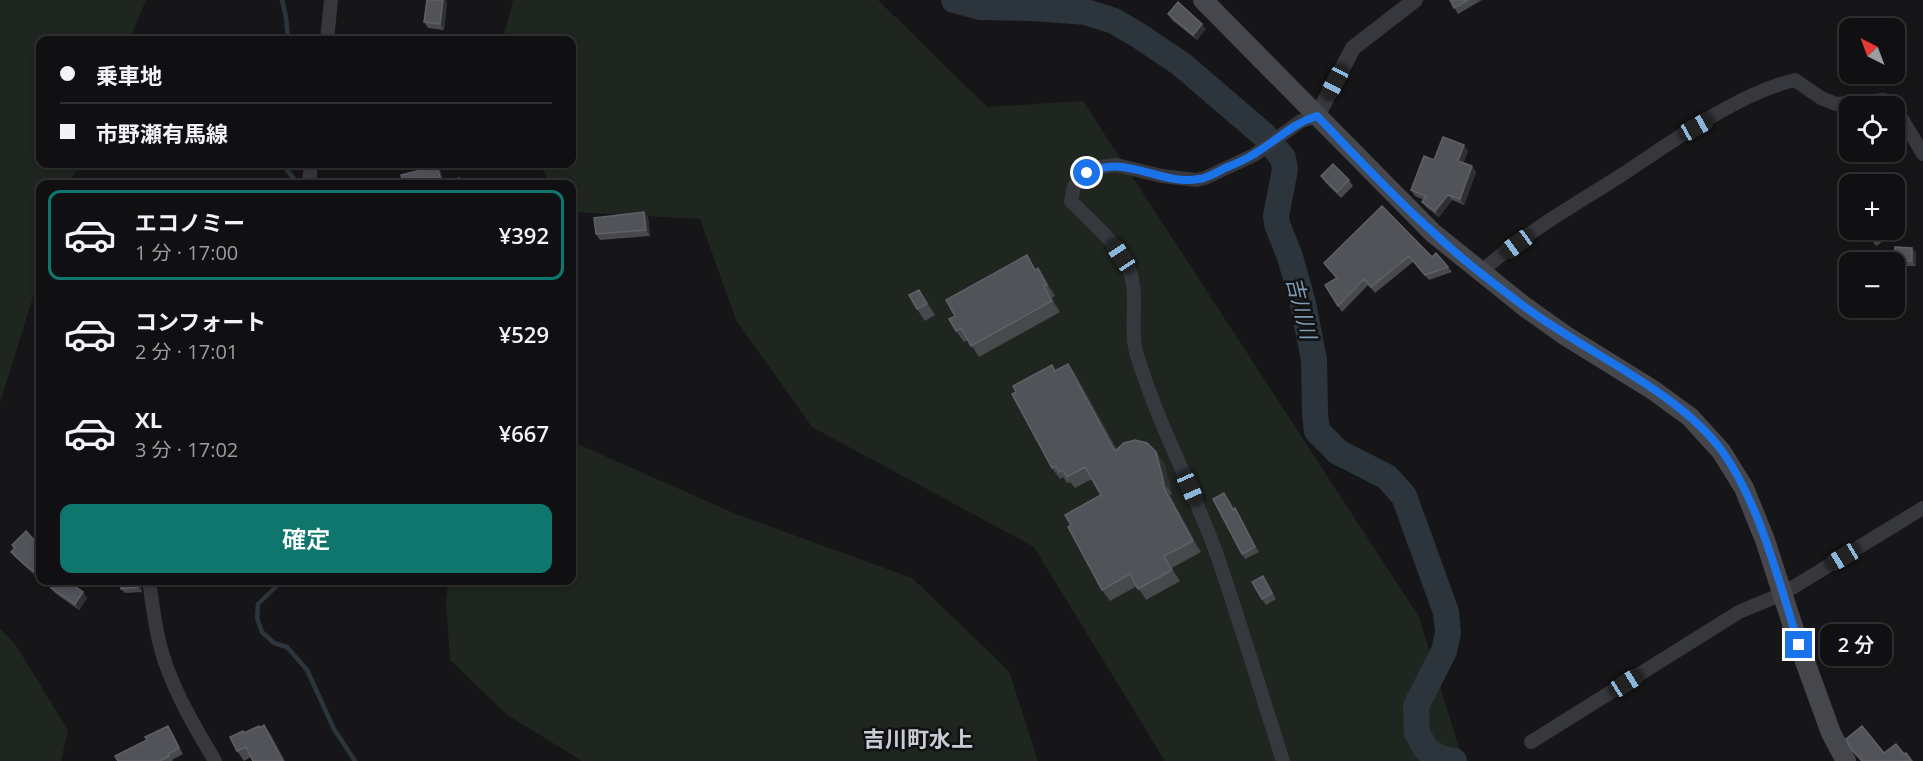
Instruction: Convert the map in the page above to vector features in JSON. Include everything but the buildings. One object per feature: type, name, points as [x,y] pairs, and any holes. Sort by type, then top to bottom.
[{"type":"main road","points":[[1203,0],[1309,118],[1433,233],[1566,336],[1653,390],[1690,417],[1722,451],[1744,488],[1765,540],[1831,733],[1846,761]]},
{"type":"street","points":[[327,36],[331,0]]},
{"type":"street","points":[[1283,761],[1218,558],[1158,414],[1136,352],[1133,288],[1128,267],[1114,245],[1071,201],[1074,186],[1087,173],[1100,167],[1116,165],[1162,176],[1196,180],[1205,178],[1254,154],[1309,118],[1353,48],[1416,0]]},
{"type":"street","points":[[1481,272],[1536,230],[1696,127],[1777,84],[1795,80],[1821,98],[1839,104]]},
{"type":"street","points":[[1905,124],[1923,154]]},
{"type":"street","points":[[1531,742],[1739,612],[1782,594],[1923,508]]},
{"type":"street","points":[[150,585],[157,632],[165,662],[184,709],[215,761]]},
{"type":"shaded area","points":[[0,0],[146,0],[131,36],[36,36],[36,168],[76,168],[72,180],[36,180],[36,287],[0,403]]},
{"type":"shaded area","points":[[513,0],[878,0],[987,107],[1083,101],[1419,617],[1463,761],[1165,761],[1034,547],[812,427],[736,320],[700,219],[576,212],[576,180],[547,180],[543,168],[576,168],[576,36],[504,36]]},
{"type":"shaded area","points":[[576,443],[736,514],[912,578],[1009,671],[1038,761],[582,761],[506,714],[450,660],[446,601],[448,585],[576,585]]},
{"type":"shaded area","points":[[0,628],[15,644],[68,730],[61,761],[0,761]]},
{"type":"waterway","points":[[282,0],[288,36]]},
{"type":"waterway","name":"吉川川","points":[[954,0],[980,7],[1086,12],[1114,21],[1181,64],[1264,135],[1283,158],[1285,169],[1276,216],[1303,303],[1314,360],[1317,431],[1338,452],[1387,477],[1404,496],[1446,612],[1448,633],[1444,651],[1416,706],[1417,733],[1426,749],[1439,758],[1454,761]]},
{"type":"waterway","points":[[286,168],[295,180]]},
{"type":"waterway","points":[[278,585],[258,604],[257,618],[262,632],[274,643],[287,647],[307,670],[334,729],[355,761]]},
{"type":"district","name":"吉川町水上","points":[[918,739]]},
{"type":"route","points":[[1087,173],[1100,167],[1116,165],[1162,176],[1196,180],[1205,178],[1254,154],[1301,121],[1317,116],[1433,233],[1566,336],[1653,390],[1690,417],[1722,451],[1744,488],[1765,540],[1799,645]]}]
